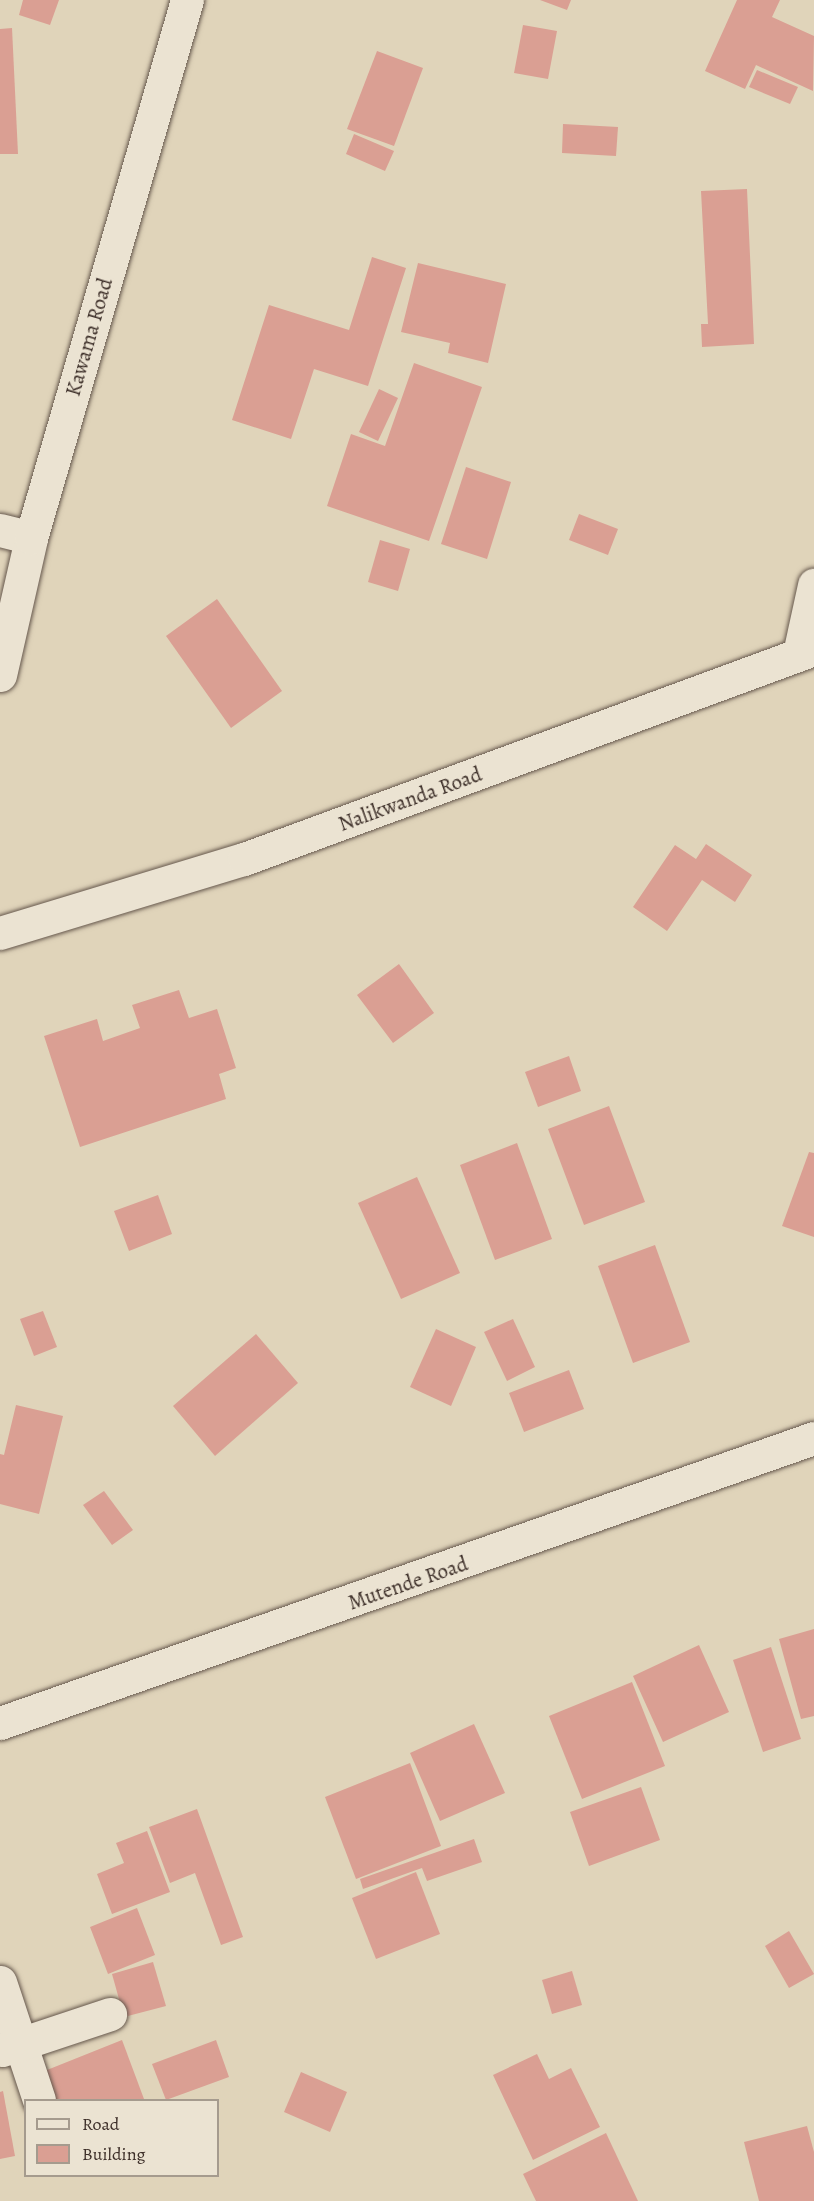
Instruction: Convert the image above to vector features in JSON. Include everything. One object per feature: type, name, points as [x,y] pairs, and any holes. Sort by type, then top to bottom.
[{"type":"street","name":"Kawama Road","points":[[0,675],[31,538],[187,0]]},
{"type":"street","points":[[0,530],[31,538]]},
{"type":"street","points":[[806,652],[814,585]]},
{"type":"street","name":"Nalikwanda Road","points":[[0,933],[244,859],[806,652]]},
{"type":"street","name":"Mutende Road","points":[[0,1723],[814,1438]]},
{"type":"street","points":[[0,1982],[10,2047],[38,2099]]},
{"type":"street","points":[[10,2047],[110,2014]]},
{"type":"building","points":[[23,0],[59,0],[50,25],[19,15]]},
{"type":"building","points":[[540,0],[571,0],[567,10]]},
{"type":"building","points":[[737,0],[780,0],[772,17],[814,36],[813,91],[756,65],[745,89],[705,71]]},
{"type":"building","points":[[523,25],[557,31],[548,79],[514,73]]},
{"type":"building","points":[[12,28],[18,154],[0,154],[0,29]]},
{"type":"building","points":[[377,51],[423,68],[394,146],[347,129]]},
{"type":"building","points":[[757,70],[798,87],[790,104],[749,87]]},
{"type":"building","points":[[563,124],[618,127],[616,156],[562,153]]},
{"type":"building","points":[[354,134],[394,151],[385,171],[346,154]]},
{"type":"building","points":[[747,189],[754,344],[702,347],[701,324],[708,324],[701,191]]},
{"type":"building","points":[[372,257],[406,268],[368,386],[314,369],[291,439],[232,420],[269,305],[349,330]]},
{"type":"building","points":[[418,263],[506,284],[488,363],[448,353],[450,343],[401,332]]},
{"type":"building","points":[[414,363],[482,387],[429,541],[327,506],[351,434],[385,446]]},
{"type":"building","points":[[379,389],[398,398],[378,441],[359,432]]},
{"type":"building","points":[[466,467],[511,482],[487,559],[441,544]]},
{"type":"building","points":[[579,514],[618,529],[608,555],[569,540]]},
{"type":"building","points":[[380,540],[410,549],[398,591],[368,582]]},
{"type":"building","points":[[217,599],[282,691],[231,728],[166,636]]},
{"type":"building","points":[[706,844],[752,875],[735,902],[702,880],[667,931],[633,907],[675,845],[696,859]]},
{"type":"building","points":[[399,964],[434,1013],[393,1043],[357,995]]},
{"type":"building","points":[[179,990],[189,1018],[217,1009],[236,1068],[219,1074],[226,1099],[80,1147],[44,1036],[97,1019],[103,1041],[140,1028],[132,1005]]},
{"type":"building","points":[[569,1056],[581,1091],[538,1107],[525,1072]]},
{"type":"building","points":[[609,1106],[645,1202],[584,1225],[548,1129]]},
{"type":"building","points":[[517,1143],[552,1239],[495,1260],[460,1165]]},
{"type":"building","points":[[809,1152],[814,1153],[814,1237],[782,1226]]},
{"type":"building","points":[[417,1177],[460,1273],[401,1299],[358,1203]]},
{"type":"building","points":[[158,1195],[172,1234],[129,1251],[114,1211]]},
{"type":"building","points":[[655,1245],[690,1342],[633,1363],[598,1266]]},
{"type":"building","points":[[43,1311],[57,1347],[34,1356],[20,1319]]},
{"type":"building","points":[[513,1319],[535,1367],[507,1381],[484,1332]]},
{"type":"building","points":[[436,1329],[476,1347],[451,1406],[410,1387]]},
{"type":"building","points":[[256,1334],[298,1383],[215,1456],[173,1406]]},
{"type":"building","points":[[569,1370],[584,1409],[524,1432],[509,1393]]},
{"type":"building","points":[[16,1405],[63,1416],[39,1514],[0,1504],[0,1454],[4,1455]]},
{"type":"building","points":[[104,1491],[133,1530],[112,1545],[83,1505]]},
{"type":"building","points":[[814,1629],[814,1716],[801,1719],[779,1639]]},
{"type":"building","points":[[699,1645],[729,1712],[663,1742],[633,1676]]},
{"type":"building","points":[[771,1647],[801,1739],[763,1752],[733,1660]]},
{"type":"building","points":[[632,1682],[665,1766],[582,1799],[549,1716]]},
{"type":"building","points":[[474,1724],[505,1793],[440,1821],[410,1753]]},
{"type":"building","points":[[410,1763],[441,1846],[356,1879],[325,1797]]},
{"type":"building","points":[[641,1787],[660,1840],[589,1866],[570,1812]]},
{"type":"building","points":[[197,1809],[243,1937],[221,1945],[195,1873],[170,1883],[149,1827]]},
{"type":"building","points":[[147,1831],[170,1892],[112,1914],[97,1874],[124,1863],[116,1843]]},
{"type":"building","points":[[474,1839],[482,1862],[427,1881],[422,1868],[363,1889],[360,1879]]},
{"type":"building","points":[[416,1872],[440,1934],[376,1959],[352,1898]]},
{"type":"building","points":[[137,1908],[155,1955],[108,1974],[90,1927]]},
{"type":"building","points":[[789,1931],[814,1974],[789,1988],[765,1946]]},
{"type":"building","points":[[153,1962],[166,2006],[124,2017],[112,1974]]},
{"type":"building","points":[[572,1971],[582,2005],[552,2014],[542,1980]]},
{"type":"building","points":[[122,2040],[144,2099],[47,2099],[37,2074]]},
{"type":"building","points":[[216,2040],[229,2077],[166,2099],[152,2064]]},
{"type":"building","points":[[537,2054],[549,2079],[571,2068],[600,2127],[533,2160],[493,2075]]},
{"type":"building","points":[[301,2072],[347,2092],[330,2132],[284,2112]]},
{"type":"building","points":[[3,2091],[15,2156],[0,2159],[0,2092]]},
{"type":"building","points":[[807,2126],[814,2152],[814,2201],[759,2201],[744,2142]]},
{"type":"building","points":[[606,2133],[638,2201],[536,2201],[523,2174]]}]
